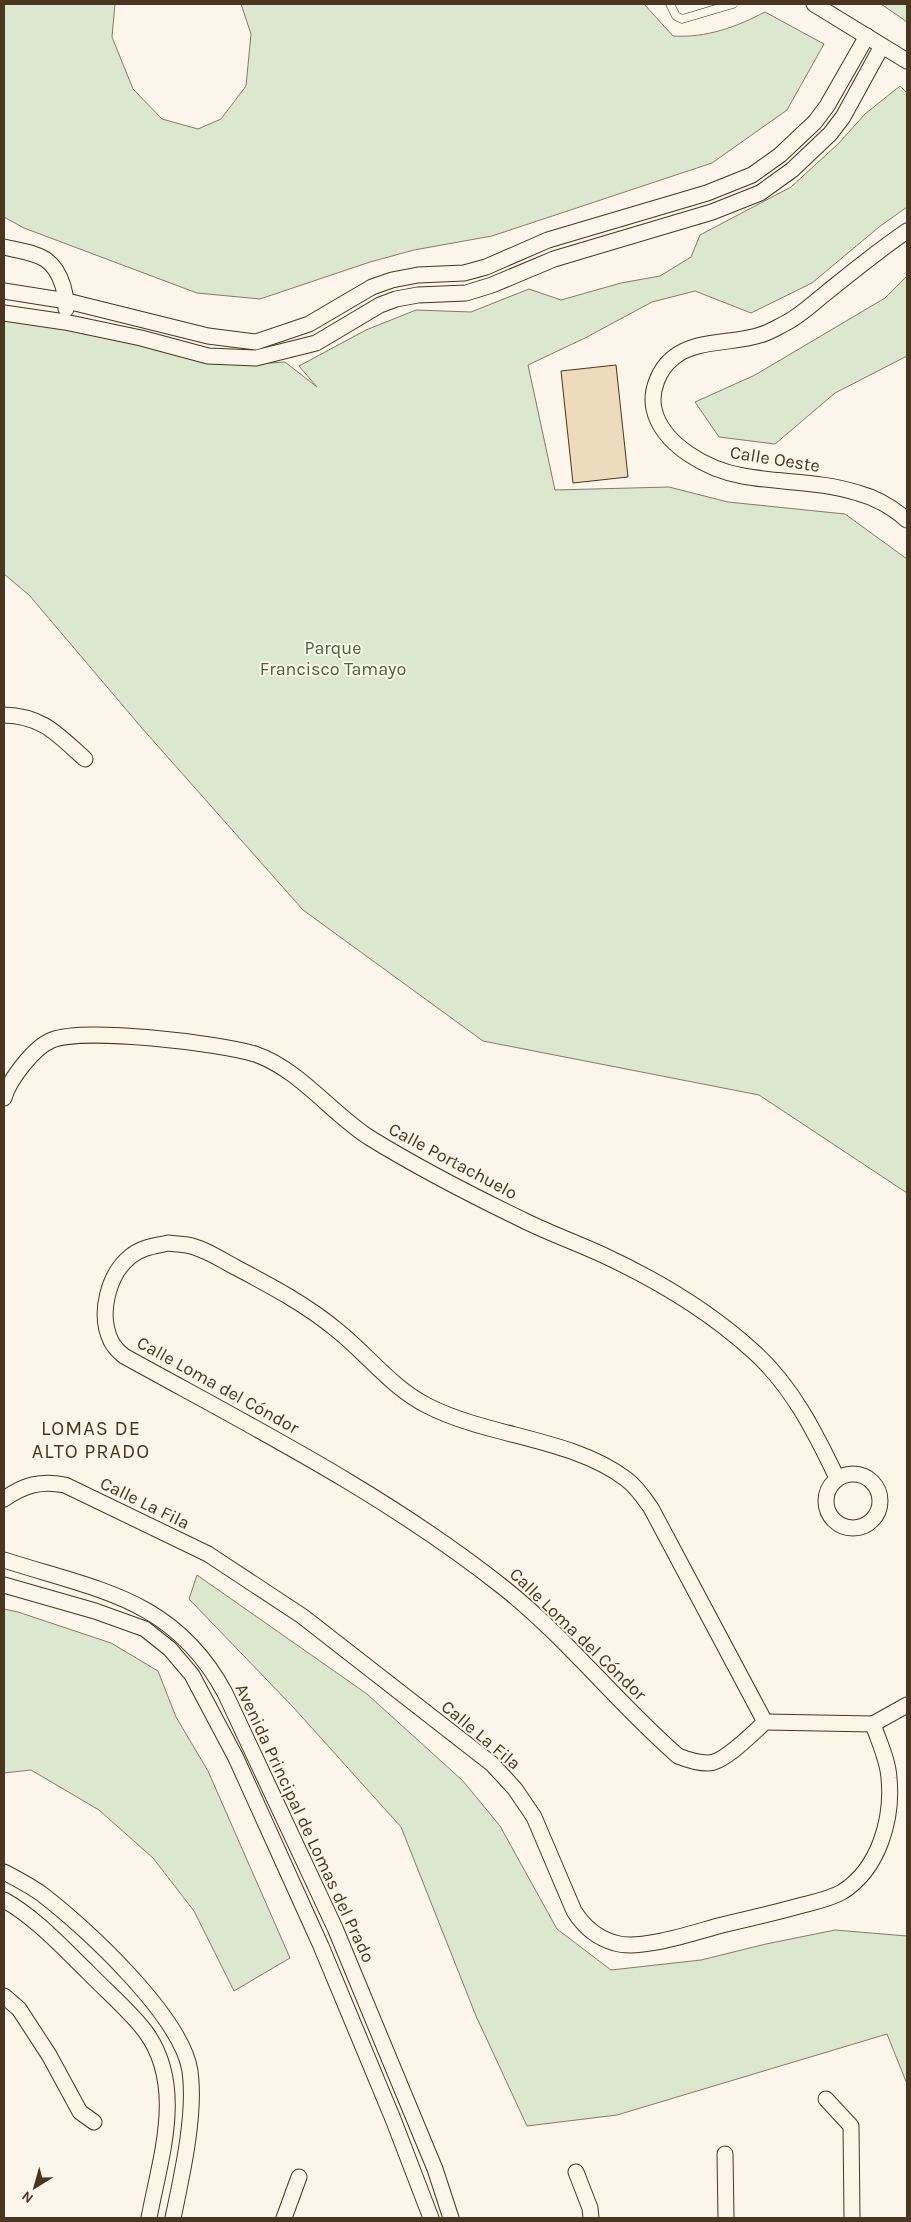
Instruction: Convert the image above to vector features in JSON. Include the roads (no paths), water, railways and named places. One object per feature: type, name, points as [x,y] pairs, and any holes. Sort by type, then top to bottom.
[{"type":"street","points":[[814,4],[907,60]]},
{"type":"street","points":[[4,291],[67,301],[208,336],[256,342],[310,324],[372,287],[392,280],[418,275],[464,273],[495,263],[548,240],[707,193],[752,175],[765,167],[806,133],[827,106],[867,36]]},
{"type":"street","points":[[4,313],[65,322],[141,338],[208,356],[256,358],[316,343],[380,305],[396,299],[474,290],[554,259],[712,212],[760,193],[776,183],[818,147],[843,117],[882,46]]},
{"type":"street","points":[[846,73],[857,74],[861,84]]},
{"type":"street","name":"Calle Oeste","points":[[907,231],[801,314],[783,325],[760,335],[688,349],[673,358],[661,371],[655,386],[653,404],[656,417],[664,431],[678,445],[714,467],[741,476],[802,482],[857,492],[882,501],[907,520]]},
{"type":"street","points":[[4,247],[50,261],[59,274],[67,301],[65,322]]},
{"type":"street","points":[[4,715],[19,716],[46,725],[85,759]]},
{"type":"street","name":"Calle Portachuelo","points":[[4,1098],[18,1072],[39,1048],[52,1040],[73,1036],[164,1039],[253,1054],[274,1062],[333,1110],[376,1141],[524,1220],[604,1256],[652,1281],[697,1307],[726,1328],[755,1352],[792,1394],[816,1434],[837,1478]]},
{"type":"street","name":"Calle Loma del Cóndor","points":[[168,1243],[188,1245],[210,1254],[309,1308],[339,1331],[384,1375],[428,1406],[529,1440],[569,1450],[597,1462],[627,1480],[651,1508],[765,1722],[727,1755],[710,1763],[693,1762],[678,1756],[536,1615],[472,1563],[342,1477],[124,1356],[112,1343],[105,1315],[111,1282],[119,1267],[133,1254],[148,1247],[168,1243]]},
{"type":"street","name":"Calle La Fila","points":[[4,1499],[29,1485],[50,1482],[65,1485],[208,1554],[302,1616],[492,1764],[515,1789],[534,1817],[571,1904],[581,1922],[603,1939],[615,1943],[629,1946],[665,1940],[768,1914],[826,1899],[842,1892],[854,1882],[876,1857],[886,1824],[889,1802],[887,1764],[873,1724]]},
{"type":"street","name":"Avenida Principal de Lomas del Prado","points":[[4,1560],[111,1594],[146,1609],[174,1627],[209,1663],[225,1692],[335,1928],[435,2169],[451,2218]]},
{"type":"street","name":"Avenida Principal de Lomas del Prado","points":[[4,1585],[95,1611],[144,1629],[170,1649],[192,1675],[236,1758],[321,1946],[393,2119],[430,2218]]},
{"type":"street","points":[[765,1722],[873,1724],[907,1705]]},
{"type":"street","points":[[4,1872],[41,1893],[68,1914],[134,1980],[171,2029],[185,2056],[190,2071],[190,2116],[173,2218]]},
{"type":"street","points":[[4,1900],[36,1922],[126,2009],[146,2032],[159,2059],[167,2088],[165,2136],[149,2218]]},
{"type":"street","points":[[4,1996],[18,2009],[49,2055],[80,2112],[94,2122]]},
{"type":"street","points":[[826,2099],[851,2126],[852,2218]]},
{"type":"street","points":[[725,2154],[726,2218]]},
{"type":"street","points":[[576,2172],[590,2208],[591,2218]]},
{"type":"street","points":[[284,2218],[299,2177]]},
{"type":"lane","points":[[670,4],[676,16],[682,19],[733,4]]},
{"type":"district","name":"LOMAS DE ALTO PRADO","points":[[91,1440]]},
{"type":"park label","name":"Parque Francisco Tamayo","points":[[333,658]]}]
